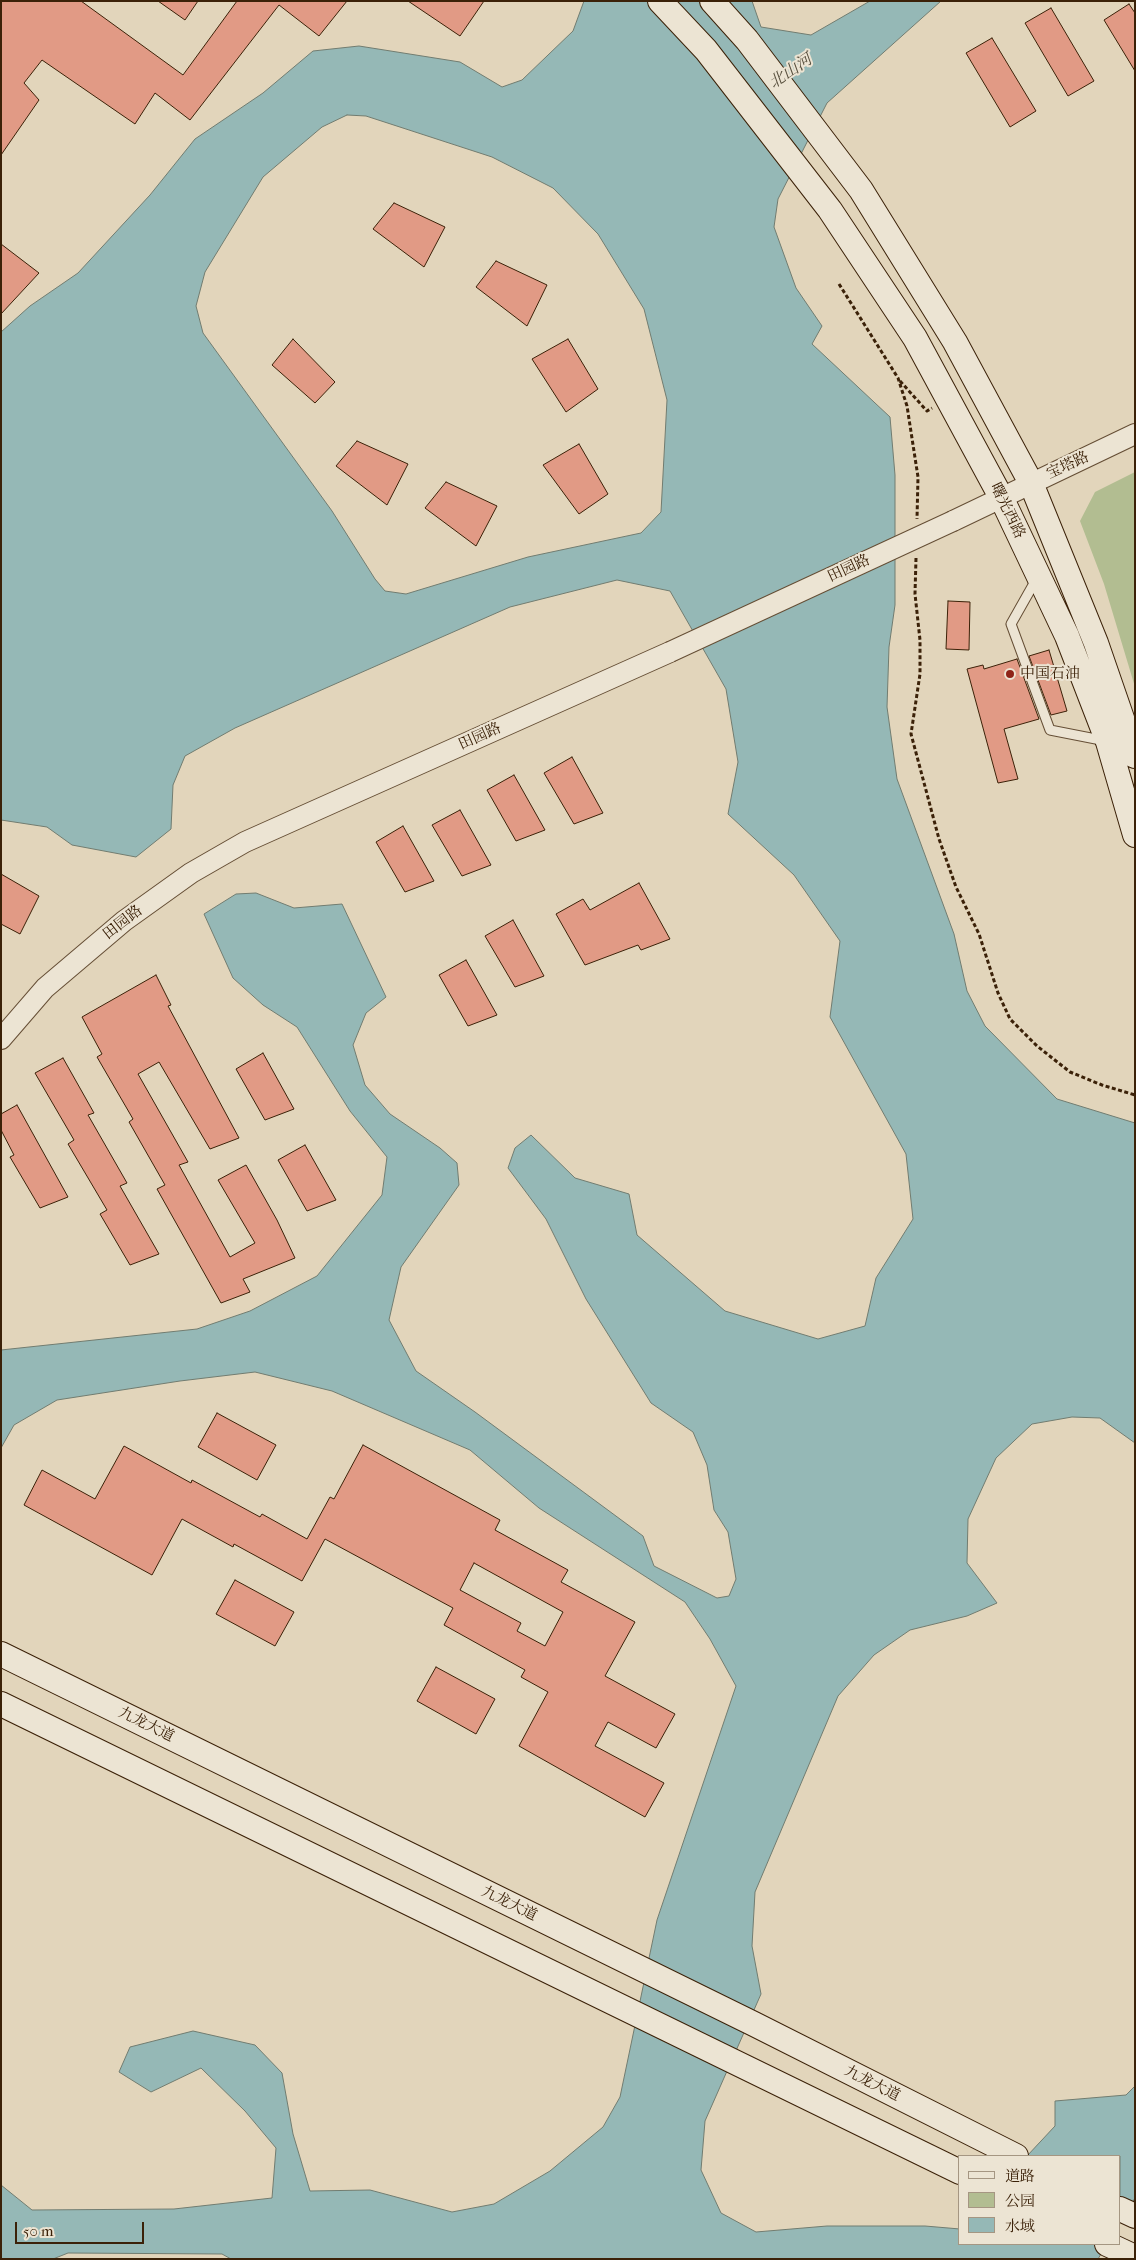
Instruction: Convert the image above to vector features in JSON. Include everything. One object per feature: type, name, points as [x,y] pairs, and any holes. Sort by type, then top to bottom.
[{"type":"main road","name":"曙光西路","points":[[660,1],[706,50],[830,210],[916,338],[1002,499],[1067,636],[1108,742],[1135,835]]},
{"type":"main road","name":"曙光西路","points":[[712,1],[747,40],[861,190],[954,342],[1031,483],[1096,642],[1135,756]]},
{"type":"main road","name":"九龙大道","points":[[1,1654],[754,2024],[1014,2155]]},
{"type":"main road","points":[[1,1704],[958,2171]]},
{"type":"main road","points":[[1121,2209],[1135,2216]]},
{"type":"main road","points":[[1109,2245],[1135,2257]]},
{"type":"street","name":"宝塔路","points":[[1002,499],[1031,483],[1135,434]]},
{"type":"street","name":"田园路","points":[[1,1039],[45,988],[124,921],[190,873],[245,842],[670,652],[1002,499]]},
{"type":"lane","points":[[1038,576],[1011,624],[1050,730],[1108,742]]},
{"type":"path","points":[[839,284],[898,378],[927,411],[948,399]]},
{"type":"path","points":[[898,378],[907,406],[918,477],[917,526]]},
{"type":"path","points":[[916,555],[915,594],[920,640],[920,674],[911,734],[939,839],[956,887],[979,934],[998,993],[1010,1019],[1037,1046],[1070,1072],[1102,1086],[1135,1095]]},
{"type":"green space","points":[[1135,472],[1135,687],[1104,584],[1080,521],[1095,492]]},
{"type":"water","name":"北山河","points":[[584,1],[752,1],[761,27],[811,35],[870,1],[941,1],[827,103],[778,199],[774,227],[796,288],[822,326],[812,344],[890,417],[895,475],[895,605],[889,647],[887,707],[897,779],[954,934],[967,991],[985,1026],[1057,1099],[1135,1123],[1135,1443],[1100,1418],[1072,1417],[1032,1424],[996,1458],[968,1519],[967,1563],[997,1603],[967,1616],[910,1630],[874,1655],[838,1696],[755,1892],[752,1946],[761,1994],[705,2121],[701,2170],[721,2213],[756,2232],[827,2226],[925,2226],[958,2229],[958,2245],[1106,2245],[1098,2259],[231,2259],[222,2254],[68,2253],[53,2259],[1,2259],[1,2185],[32,2210],[174,2209],[272,2198],[276,2148],[245,2111],[201,2068],[151,2092],[119,2072],[130,2047],[193,2031],[255,2045],[282,2073],[293,2134],[310,2191],[370,2190],[452,2212],[494,2204],[550,2171],[603,2127],[620,2097],[657,1920],[736,1686],[710,1639],[685,1602],[539,1508],[470,1450],[332,1391],[255,1372],[180,1381],[57,1400],[14,1425],[1,1448],[1,1350],[197,1329],[250,1311],[317,1276],[382,1195],[387,1157],[350,1111],[297,1027],[263,1005],[233,978],[204,914],[236,894],[256,893],[294,908],[342,904],[386,997],[366,1013],[353,1045],[365,1085],[390,1114],[440,1148],[457,1163],[459,1185],[401,1267],[389,1320],[416,1371],[475,1412],[643,1536],[654,1566],[717,1598],[729,1596],[736,1579],[728,1532],[714,1510],[707,1465],[693,1432],[651,1403],[586,1299],[546,1219],[508,1168],[515,1148],[531,1135],[575,1178],[629,1194],[637,1235],[725,1311],[818,1339],[865,1326],[876,1278],[913,1219],[906,1154],[830,1017],[840,941],[794,875],[728,814],[738,762],[726,689],[670,591],[617,580],[510,607],[235,728],[185,756],[173,785],[171,829],[136,857],[72,845],[47,827],[1,820],[1,332],[30,306],[78,273],[150,195],[195,139],[263,93],[313,51],[359,46],[460,62],[502,87],[522,80],[573,31]],"holes":[[[347,115],[366,116],[492,157],[553,188],[598,234],[644,309],[667,400],[661,512],[641,533],[528,557],[406,594],[385,591],[375,579],[332,511],[203,333],[196,306],[205,272],[263,177],[322,127]]]},
{"type":"water","points":[[1135,2086],[1135,2198],[1121,2221],[1121,2155],[1028,2155],[1055,2126],[1055,2101],[1126,2095]]},
{"type":"building","points":[[1,1],[81,1],[183,75],[237,1],[347,1],[319,36],[279,5],[190,120],[155,93],[135,124],[42,60],[24,83],[39,100],[1,155]]},
{"type":"building","points":[[158,1],[198,1],[185,20]]},
{"type":"building","points":[[408,1],[484,1],[460,36]]},
{"type":"building","points":[[1129,4],[1135,13],[1135,71],[1104,20]]},
{"type":"building","points":[[1051,8],[1094,81],[1068,96],[1025,23]]},
{"type":"building","points":[[992,38],[1036,111],[1010,127],[966,53]]},
{"type":"building","points":[[394,203],[445,227],[424,267],[373,229]]},
{"type":"building","points":[[1,244],[39,273],[1,314]]},
{"type":"building","points":[[496,261],[547,285],[527,326],[476,287]]},
{"type":"building","points":[[293,339],[335,382],[315,403],[272,365]]},
{"type":"building","points":[[568,339],[598,389],[566,412],[532,359]]},
{"type":"building","points":[[357,441],[408,464],[387,505],[336,466]]},
{"type":"building","points":[[579,444],[608,494],[579,514],[543,465]]},
{"type":"building","points":[[446,482],[497,506],[476,546],[425,508]]},
{"type":"building","points":[[948,601],[970,602],[969,650],[946,649]]},
{"type":"building","points":[[1049,650],[1067,711],[1051,715],[1029,656]]},
{"type":"building","points":[[1017,659],[1039,719],[1004,729],[1018,779],[998,783],[967,669],[983,665],[984,669]]},
{"type":"building","points":[[572,757],[603,813],[574,824],[544,773]]},
{"type":"building","points":[[514,775],[545,830],[516,841],[487,790]]},
{"type":"building","points":[[460,810],[491,865],[462,876],[432,825]]},
{"type":"building","points":[[403,826],[434,881],[405,892],[376,842]]},
{"type":"building","points":[[1,874],[39,896],[20,934],[1,924]]},
{"type":"building","points":[[639,883],[670,939],[641,950],[638,945],[585,965],[556,914],[583,899],[590,910]]},
{"type":"building","points":[[513,920],[544,976],[515,987],[485,936]]},
{"type":"building","points":[[466,960],[497,1015],[468,1026],[439,975]]},
{"type":"building","points":[[156,975],[171,1005],[168,1006],[239,1138],[210,1149],[159,1062],[138,1074],[188,1162],[179,1165],[230,1257],[255,1243],[218,1180],[246,1165],[277,1220],[295,1258],[243,1279],[250,1292],[221,1303],[157,1189],[165,1185],[129,1122],[133,1119],[97,1057],[102,1054],[82,1017]]},
{"type":"building","points":[[263,1053],[294,1109],[265,1120],[236,1069]]},
{"type":"building","points":[[63,1058],[94,1113],[88,1115],[127,1183],[120,1186],[159,1254],[130,1265],[100,1214],[107,1210],[68,1144],[74,1140],[35,1073]]},
{"type":"building","points":[[17,1105],[68,1197],[40,1208],[10,1157],[14,1155],[1,1130],[1,1114]]},
{"type":"building","points":[[305,1145],[336,1200],[307,1211],[278,1160]]},
{"type":"building","points":[[217,1413],[276,1445],[257,1480],[198,1447]]},
{"type":"building","points":[[363,1445],[500,1520],[495,1530],[568,1570],[561,1582],[635,1622],[605,1676],[675,1714],[656,1748],[608,1722],[595,1746],[664,1783],[645,1817],[519,1746],[548,1692],[521,1677],[525,1670],[444,1625],[453,1608],[325,1539],[302,1581],[234,1544],[233,1547],[182,1519],[152,1575],[24,1505],[42,1470],[95,1499],[124,1446],[191,1483],[192,1480],[260,1517],[262,1514],[307,1539],[330,1497],[334,1499]],"holes":[[[474,1563],[563,1612],[545,1646],[517,1631],[521,1623],[460,1590]]]},
{"type":"building","points":[[235,1580],[294,1612],[275,1646],[216,1614]]},
{"type":"building","points":[[436,1667],[495,1699],[476,1734],[417,1701]]},
{"type":"place","name":"中国石油","points":[[1010,674]]}]
